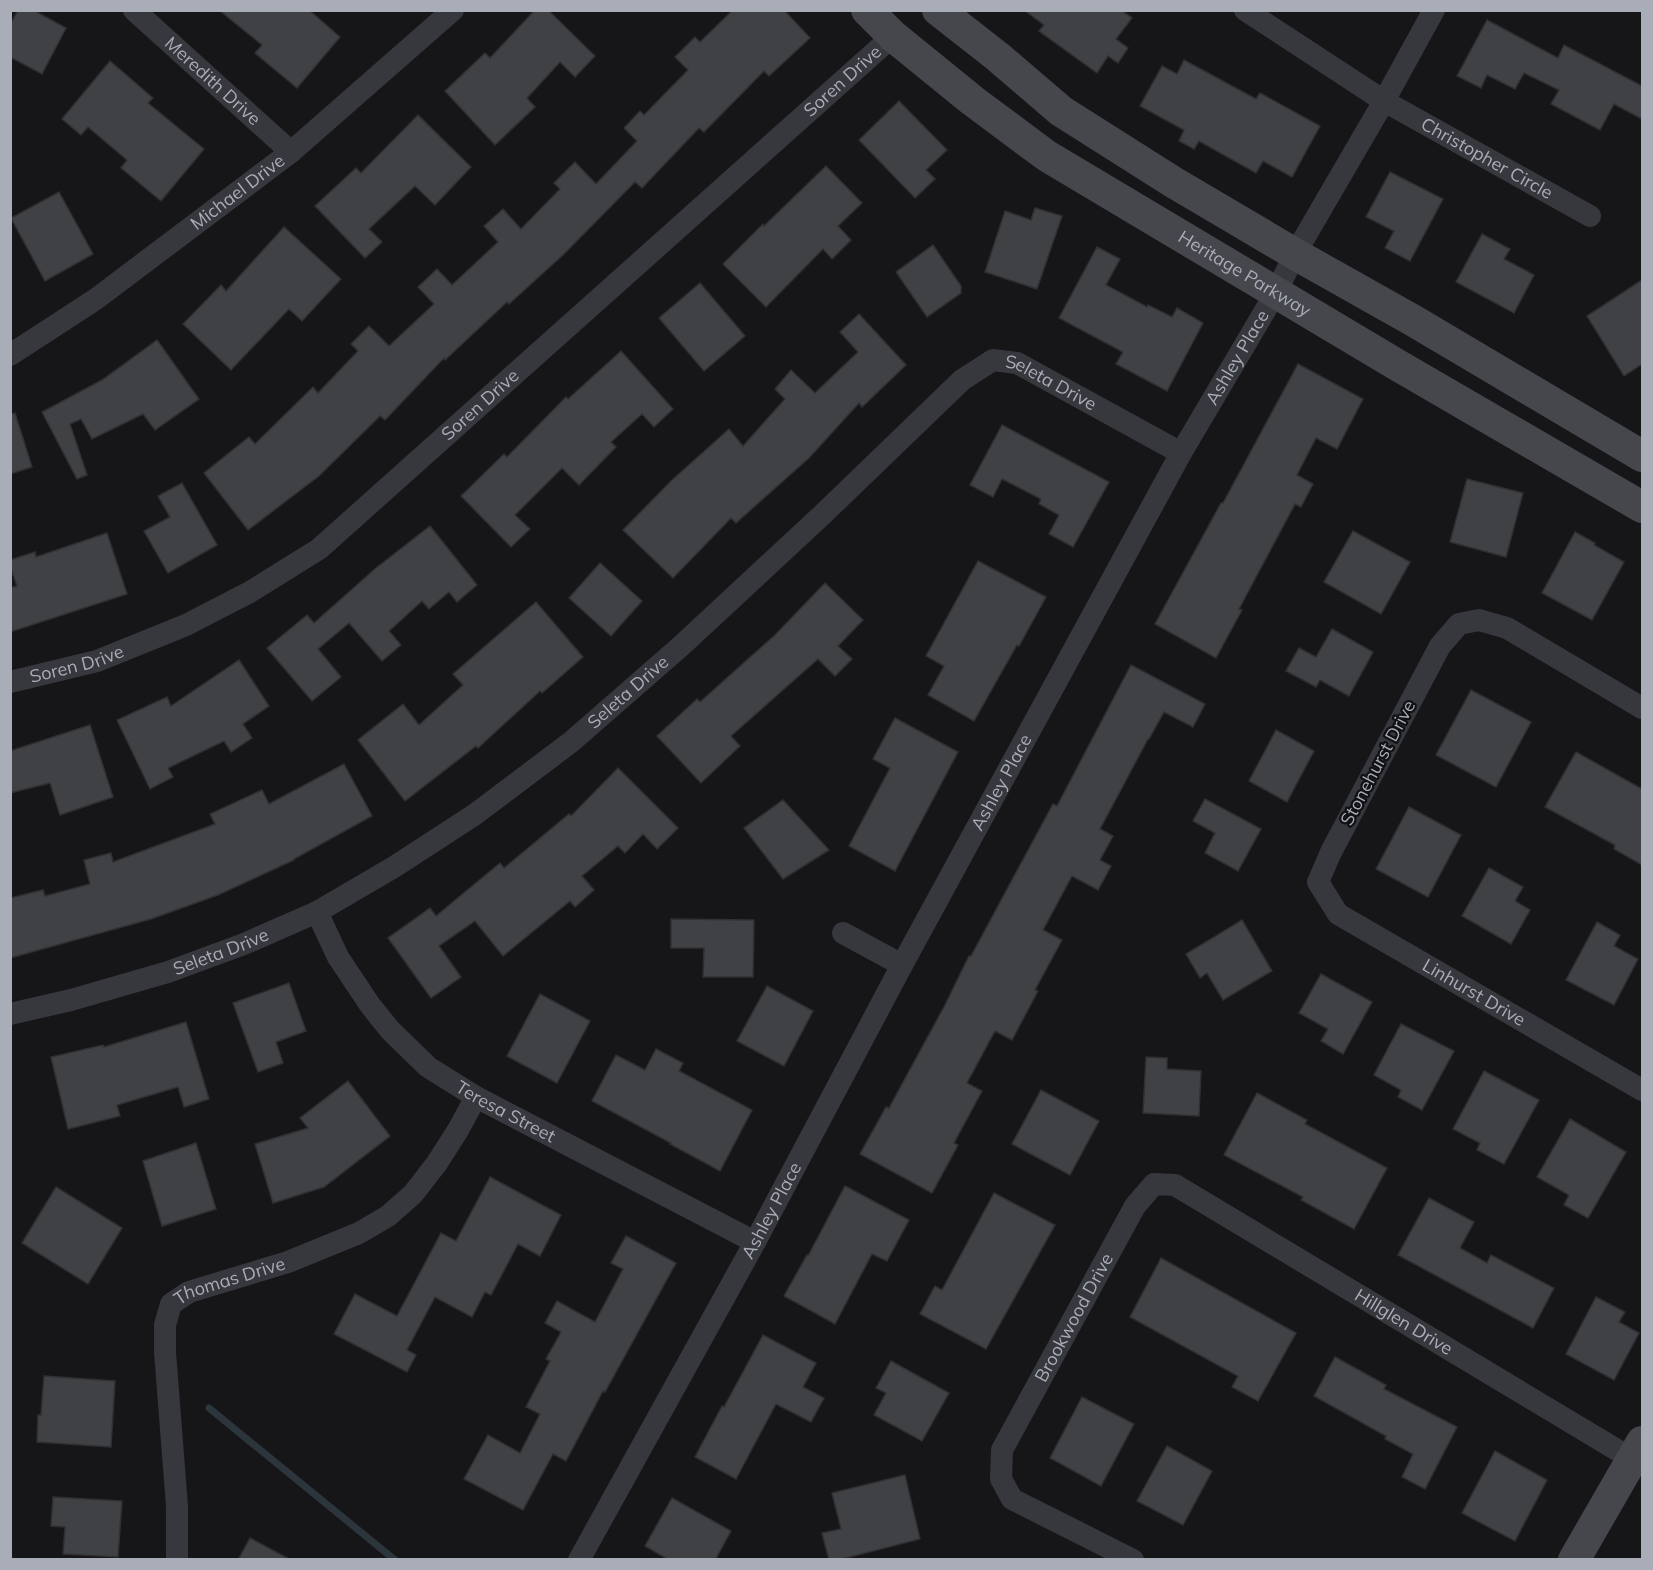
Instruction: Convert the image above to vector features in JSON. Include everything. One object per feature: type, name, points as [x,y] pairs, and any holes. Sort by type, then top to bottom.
[{"type":"main road","name":"Heritage Parkway","points":[[867,10],[893,36],[973,101],[1047,156],[1399,366],[1642,507]]},
{"type":"main road","points":[[938,10],[1061,111],[1173,182],[1642,456]]},
{"type":"main road","points":[[1574,1560],[1637,1451]]},
{"type":"street","name":"Meredith Drive","points":[[134,10],[291,152]]},
{"type":"street","name":"Michael Drive","points":[[10,355],[96,299],[291,152],[453,10]]},
{"type":"street","name":"Christopher Circle","points":[[1245,10],[1384,101],[1590,216]]},
{"type":"street","name":"Ashley Place","points":[[579,1560],[754,1242],[1181,453],[1276,292],[1295,254],[1434,10]]},
{"type":"street","name":"Soren Drive","points":[[10,682],[97,661],[186,625],[249,592],[319,549],[893,36]]},
{"type":"street","name":"Seleta Drive","points":[[10,1014],[71,1000],[168,972],[244,944],[317,912],[394,867],[474,814],[571,742],[681,646],[962,380],[993,360],[1017,363],[1181,453]]},
{"type":"street","name":"Stonehurst Drive","points":[[1318,882],[1330,852],[1440,646],[1459,624],[1479,620],[1507,628],[1642,708]]},
{"type":"street","name":"Linhurst Drive","points":[[1318,882],[1338,914],[1642,1090]]},
{"type":"street","name":"Teresa Street","points":[[317,912],[338,957],[370,1005],[390,1030],[428,1067],[476,1096],[754,1242]]},
{"type":"street","points":[[843,933],[902,965]]},
{"type":"street","name":"Thomas Drive","points":[[177,1560],[177,1506],[165,1352],[165,1325],[171,1304],[189,1292],[288,1262],[359,1233],[388,1216],[413,1194],[437,1163],[476,1096]]},
{"type":"street","name":"Brookwood Drive","points":[[1133,1560],[1012,1498],[1002,1479],[1002,1450],[1135,1206],[1154,1184],[1175,1185]]},
{"type":"street","name":"Hillglen Drive","points":[[1175,1185],[1637,1451]]},
{"type":"building","points":[[18,10],[33,10],[66,28],[42,74],[10,57],[10,25]]},
{"type":"building","points":[[219,10],[309,10],[340,37],[297,88],[255,53],[262,45]]},
{"type":"building","points":[[535,10],[548,10],[595,56],[575,77],[560,62],[527,98],[535,107],[495,145],[445,91],[485,53],[490,58]]},
{"type":"building","points":[[733,10],[784,10],[810,38],[769,76],[764,71],[704,132],[699,128],[642,188],[635,182],[563,255],[509,304],[507,302],[445,360],[444,358],[385,420],[380,416],[319,476],[248,530],[204,473],[249,437],[255,444],[313,387],[318,393],[358,351],[351,344],[369,326],[389,346],[434,304],[418,287],[437,269],[452,285],[498,242],[484,226],[503,209],[521,229],[560,189],[554,183],[575,162],[596,184],[637,141],[624,128],[640,111],[644,115],[688,70],[675,57],[695,37],[700,42]]},
{"type":"building","points":[[1024,10],[1121,10],[1132,18],[1116,39],[1128,48],[1118,63],[1108,56],[1097,73],[1039,31],[1044,25]]},
{"type":"building","points":[[1487,20],[1558,58],[1564,45],[1642,86],[1642,119],[1614,104],[1600,130],[1551,104],[1559,90],[1524,73],[1515,89],[1487,75],[1481,88],[1457,76]]},
{"type":"building","points":[[1184,60],[1256,99],[1260,93],[1320,126],[1292,177],[1263,161],[1256,173],[1199,141],[1194,149],[1179,141],[1184,130],[1140,106],[1162,66],[1177,74]]},
{"type":"building","points":[[110,61],[153,98],[148,103],[204,149],[161,201],[121,168],[127,160],[88,127],[81,135],[62,119]]},
{"type":"building","points":[[899,101],[947,150],[926,170],[935,179],[915,198],[859,140]]},
{"type":"building","points":[[418,115],[471,167],[435,205],[415,186],[369,229],[382,242],[365,258],[315,206],[356,168],[361,173]]},
{"type":"building","points":[[826,166],[862,203],[838,226],[851,240],[832,259],[823,249],[766,307],[723,264]]},
{"type":"building","points":[[1390,172],[1443,199],[1410,261],[1385,248],[1394,231],[1366,217]]},
{"type":"building","points":[[59,192],[93,254],[45,281],[11,218]]},
{"type":"building","points":[[1035,208],[1062,216],[1037,289],[985,272],[1005,211],[1031,220]]},
{"type":"building","points":[[284,227],[341,279],[302,321],[289,309],[231,370],[183,324],[221,285],[226,291]]},
{"type":"building","points":[[1482,234],[1510,249],[1504,259],[1534,275],[1514,313],[1456,282]]},
{"type":"building","points":[[933,245],[961,286],[961,293],[927,317],[896,272]]},
{"type":"building","points":[[1097,247],[1120,259],[1106,285],[1147,307],[1148,305],[1172,317],[1177,308],[1203,323],[1167,391],[1116,364],[1123,352],[1059,318]]},
{"type":"building","points":[[1642,280],[1642,364],[1624,376],[1587,316]]},
{"type":"building","points":[[700,283],[745,336],[704,371],[659,318]]},
{"type":"building","points":[[859,314],[906,365],[862,407],[859,403],[809,458],[736,523],[731,518],[673,578],[623,530],[671,481],[729,429],[743,446],[785,399],[775,389],[791,370],[815,393],[858,352],[840,332]]},
{"type":"building","points":[[157,340],[199,399],[155,430],[143,414],[92,439],[81,419],[70,424],[87,475],[77,479],[42,412],[102,380]]},
{"type":"building","points":[[621,351],[673,409],[654,427],[642,414],[611,442],[616,447],[579,485],[562,468],[515,515],[530,529],[511,547],[461,496],[504,454],[507,457],[566,397],[568,399]]},
{"type":"building","points":[[1298,364],[1363,399],[1337,449],[1316,438],[1297,475],[1313,484],[1301,507],[1295,504],[1239,609],[1242,610],[1216,658],[1155,624]]},
{"type":"building","points":[[15,413],[32,467],[10,474],[10,414]]},
{"type":"building","points":[[1002,425],[1109,482],[1073,547],[1049,534],[1059,515],[1039,504],[1041,499],[1002,479],[993,497],[970,485]]},
{"type":"building","points":[[1467,479],[1523,493],[1506,557],[1450,542]]},
{"type":"building","points":[[182,483],[217,545],[168,573],[144,531],[170,517],[158,496]]},
{"type":"building","points":[[430,526],[477,585],[457,602],[449,592],[429,609],[422,601],[389,631],[401,645],[382,661],[349,623],[318,649],[341,677],[312,701],[267,648],[307,615],[314,623],[376,568]]},
{"type":"building","points":[[1353,531],[1410,562],[1381,614],[1324,582]]},
{"type":"building","points":[[1575,532],[1624,562],[1592,620],[1542,593]]},
{"type":"building","points":[[107,533],[127,594],[10,632],[10,588],[17,586],[10,560],[35,552],[36,557]]},
{"type":"building","points":[[978,561],[1046,597],[974,721],[928,695],[944,666],[926,656]]},
{"type":"building","points":[[600,563],[642,601],[611,636],[569,598]]},
{"type":"building","points":[[825,583],[863,620],[838,646],[852,659],[835,676],[818,659],[731,736],[740,746],[701,783],[657,736],[697,699],[700,702],[775,635]]},
{"type":"building","points":[[536,602],[583,657],[542,693],[540,691],[478,748],[476,746],[405,801],[358,740],[403,704],[419,725],[463,685],[453,674]]},
{"type":"building","points":[[1332,629],[1373,652],[1349,696],[1320,680],[1316,687],[1286,671],[1299,648],[1316,657]]},
{"type":"building","points":[[239,660],[269,706],[243,724],[252,738],[231,752],[224,741],[168,768],[173,777],[150,789],[117,720],[167,697],[171,706]]},
{"type":"building","points":[[1131,665],[1205,704],[1193,727],[1164,712],[1148,739],[1100,829],[1113,836],[1100,860],[1111,866],[1098,890],[1072,876],[1043,930],[1062,940],[1012,1040],[995,1031],[967,1083],[982,1091],[954,1143],[958,1145],[932,1193],[860,1154],[886,1107],[889,1108],[1053,804],[1057,806]]},
{"type":"building","points":[[1471,690],[1531,722],[1496,787],[1436,755]]},
{"type":"building","points":[[895,718],[958,752],[895,871],[849,846],[890,768],[873,759]]},
{"type":"building","points":[[90,725],[113,797],[60,815],[50,783],[10,793],[10,751]]},
{"type":"building","points":[[1276,730],[1314,751],[1287,802],[1249,781]]},
{"type":"building","points":[[1576,752],[1642,789],[1642,865],[1614,849],[1615,845],[1545,807]]},
{"type":"building","points":[[344,764],[372,816],[294,860],[218,895],[151,919],[10,958],[10,898],[43,890],[45,896],[90,884],[84,860],[111,853],[113,862],[215,824],[210,814],[262,790],[269,804]]},
{"type":"building","points":[[618,768],[678,828],[657,849],[643,834],[625,853],[618,846],[582,876],[594,890],[575,907],[570,901],[503,956],[475,921],[439,946],[461,977],[431,998],[388,938],[430,908],[436,916],[500,863],[504,868],[569,814],[571,816]]},
{"type":"building","points":[[1205,799],[1261,829],[1238,871],[1205,853],[1215,833],[1193,821]]},
{"type":"building","points":[[783,800],[829,850],[783,879],[744,828]]},
{"type":"building","points":[[1409,807],[1461,835],[1428,897],[1376,869]]},
{"type":"building","points":[[1489,868],[1523,887],[1515,901],[1530,910],[1511,944],[1462,916]]},
{"type":"building","points":[[671,919],[754,920],[753,977],[703,977],[704,948],[671,948]]},
{"type":"building","points":[[1242,920],[1272,971],[1223,1000],[1207,973],[1200,978],[1186,954]]},
{"type":"building","points":[[1597,922],[1620,935],[1614,946],[1638,959],[1614,1005],[1566,980]]},
{"type":"building","points":[[1321,974],[1372,1002],[1343,1054],[1321,1041],[1328,1029],[1299,1013]]},
{"type":"building","points":[[289,983],[306,1031],[276,1042],[283,1063],[258,1072],[233,1003]]},
{"type":"building","points":[[767,986],[813,1011],[784,1066],[737,1041]]},
{"type":"building","points":[[540,994],[590,1021],[557,1083],[507,1056]]},
{"type":"building","points":[[186,1022],[209,1099],[184,1107],[178,1087],[117,1105],[120,1116],[68,1129],[51,1057],[103,1045],[104,1047]]},
{"type":"building","points":[[1401,1024],[1454,1051],[1422,1110],[1398,1097],[1401,1090],[1374,1075]]},
{"type":"building","points":[[656,1049],[683,1063],[679,1071],[752,1110],[720,1171],[592,1101],[616,1055],[645,1070]]},
{"type":"building","points":[[1146,1057],[1167,1058],[1167,1069],[1201,1071],[1199,1116],[1143,1113]]},
{"type":"building","points":[[1484,1071],[1539,1100],[1504,1164],[1477,1150],[1480,1143],[1453,1129]]},
{"type":"building","points":[[348,1081],[390,1136],[324,1187],[273,1203],[255,1144],[308,1128],[300,1118]]},
{"type":"building","points":[[1041,1090],[1099,1121],[1070,1175],[1012,1144]]},
{"type":"building","points":[[1257,1093],[1307,1120],[1305,1124],[1387,1168],[1354,1229],[1301,1200],[1303,1197],[1224,1155]]},
{"type":"building","points":[[1570,1119],[1626,1152],[1588,1218],[1564,1205],[1569,1195],[1537,1177]]},
{"type":"building","points":[[196,1143],[216,1209],[162,1226],[143,1161]]},
{"type":"building","points":[[490,1177],[561,1215],[540,1256],[518,1244],[491,1295],[485,1292],[472,1317],[435,1297],[407,1350],[416,1355],[407,1372],[334,1334],[355,1294],[397,1316],[441,1233],[456,1241]]},
{"type":"building","points":[[845,1186],[909,1220],[887,1261],[872,1254],[835,1324],[784,1296]]},
{"type":"building","points":[[56,1187],[122,1228],[88,1284],[22,1243]]},
{"type":"building","points":[[994,1193],[1055,1225],[986,1349],[920,1314],[935,1286],[942,1290]]},
{"type":"building","points":[[1429,1198],[1474,1222],[1460,1248],[1487,1263],[1491,1255],[1554,1288],[1533,1328],[1398,1255]]},
{"type":"building","points":[[626,1236],[676,1263],[566,1461],[553,1454],[523,1510],[464,1479],[488,1435],[520,1453],[540,1414],[526,1407],[550,1361],[546,1359],[561,1332],[545,1323],[557,1301],[595,1322],[623,1269],[611,1263]]},
{"type":"building","points":[[1161,1258],[1296,1333],[1258,1401],[1232,1387],[1238,1376],[1130,1317]]},
{"type":"building","points":[[1596,1297],[1625,1312],[1619,1322],[1639,1333],[1614,1380],[1566,1354]]},
{"type":"building","points":[[763,1335],[816,1363],[803,1387],[824,1398],[811,1422],[776,1404],[736,1479],[695,1457]]},
{"type":"building","points":[[1335,1357],[1386,1385],[1384,1389],[1457,1427],[1425,1489],[1402,1477],[1413,1454],[1385,1439],[1386,1436],[1314,1396]]},
{"type":"building","points":[[891,1361],[949,1393],[922,1441],[874,1415],[886,1393],[876,1388]]},
{"type":"building","points":[[44,1376],[115,1381],[111,1447],[37,1442],[38,1415],[41,1415]]},
{"type":"building","points":[[1082,1397],[1134,1424],[1101,1486],[1050,1458]]},
{"type":"building","points":[[1167,1446],[1212,1471],[1183,1525],[1137,1501]]},
{"type":"building","points":[[1495,1451],[1547,1480],[1515,1541],[1462,1513]]},
{"type":"building","points":[[905,1475],[920,1539],[838,1560],[829,1560],[822,1533],[841,1529],[832,1493]]},
{"type":"building","points":[[53,1497],[122,1501],[118,1557],[63,1554],[65,1527],[51,1526]]},
{"type":"building","points":[[672,1498],[731,1531],[715,1560],[669,1560],[645,1546]]},
{"type":"building","points":[[250,1538],[291,1560],[238,1560]]},
{"type":"waterway","points":[[209,1408],[395,1560]]}]
